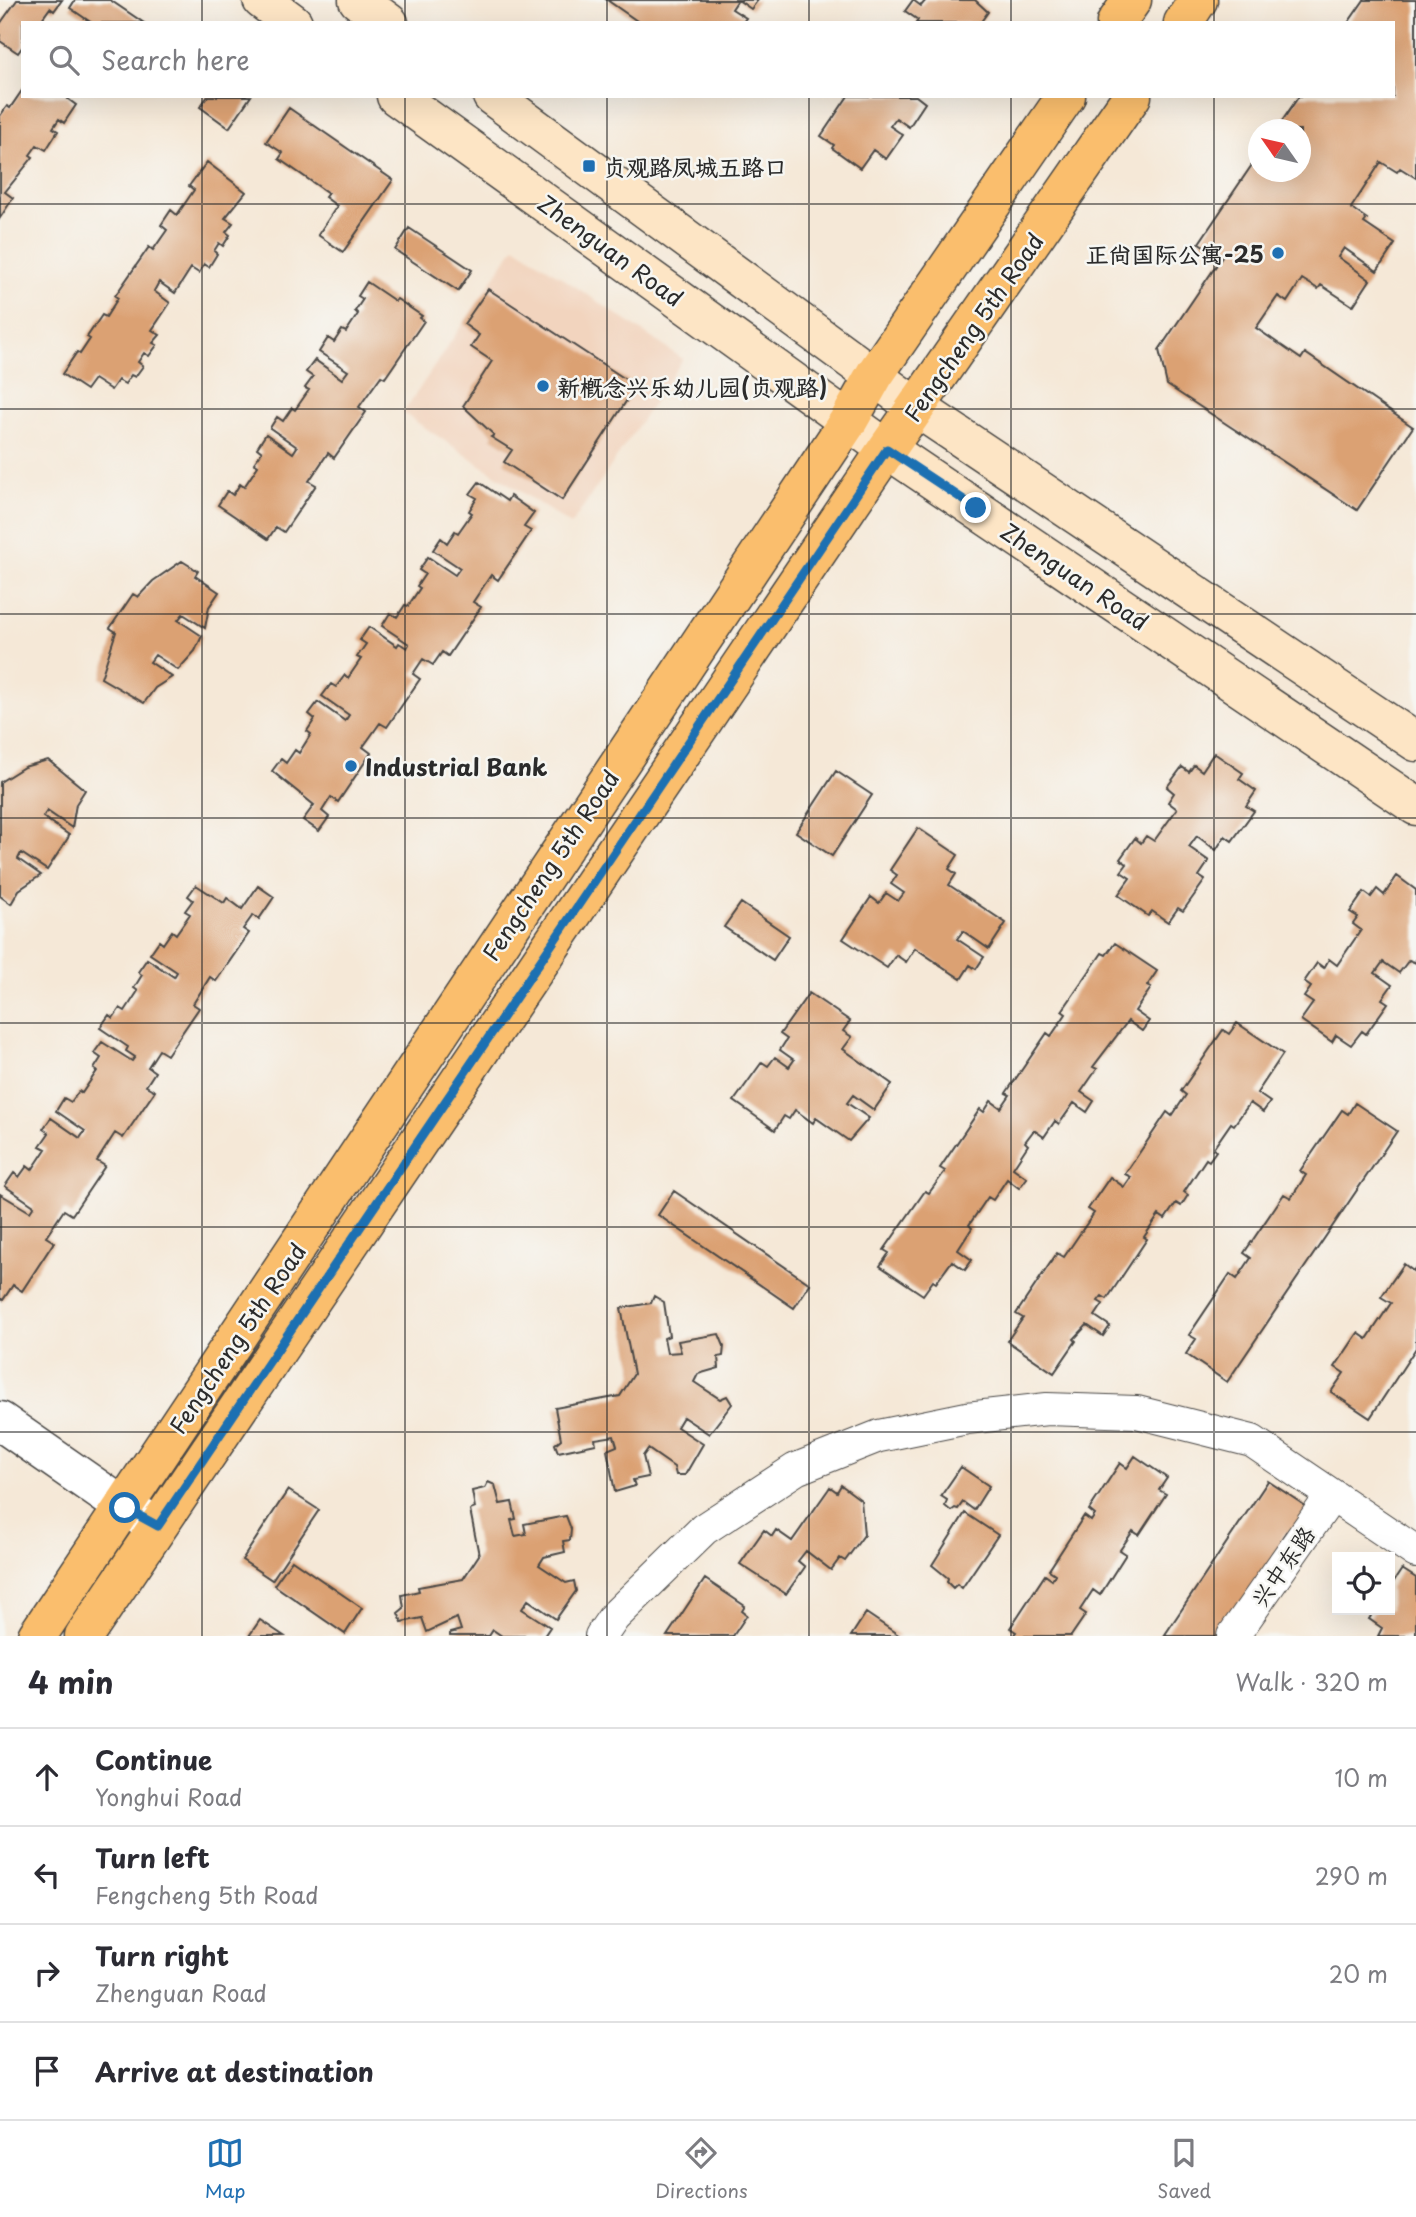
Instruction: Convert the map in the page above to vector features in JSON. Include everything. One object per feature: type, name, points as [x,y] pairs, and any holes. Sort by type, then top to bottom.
[{"type":"main road","points":[[262,0],[290,21]]},
{"type":"main road","points":[[358,0],[386,21]]},
{"type":"main road","points":[[1117,21],[1132,0]]},
{"type":"main road","points":[[1184,21],[1198,0]]},
{"type":"main road","name":"Zhenguan Road","points":[[399,98],[887,449],[1416,806]]},
{"type":"main road","points":[[495,98],[875,374],[917,408],[1416,742]]},
{"type":"main road","name":"Fengcheng 5th Road","points":[[37,1636],[125,1508],[849,420],[875,374],[1065,98]]},
{"type":"main road","name":"Fengcheng 5th Road","points":[[84,1636],[887,449],[1131,98]]},
{"type":"street","points":[[601,1636],[614,1617],[704,1529],[796,1469],[879,1436],[967,1418],[1047,1409],[1137,1412],[1252,1441],[1416,1552]]},
{"type":"street","points":[[0,1421],[125,1508],[158,1526]]},
{"type":"street","name":"兴中东路","points":[[1233,1636],[1332,1495]]},
{"type":"shaded area","name":"新概念兴乐幼儿园(贞观路)","points":[[515,246],[683,359],[571,525],[403,413]]},
{"type":"building","points":[[17,0],[62,0],[54,11],[50,8],[40,21],[21,21],[21,49],[18,53],[0,41],[0,24]]},
{"type":"building","points":[[75,0],[110,0],[141,21],[89,21],[70,8]]},
{"type":"building","points":[[607,0],[738,0],[732,9],[746,18],[744,21],[637,21]]},
{"type":"building","points":[[738,0],[758,0],[751,9]]},
{"type":"building","points":[[913,0],[921,6],[926,0],[975,0],[988,12],[981,21],[917,21],[905,11]]},
{"type":"building","name":"正尚国际公寓-25","points":[[1364,0],[1416,0],[1416,178],[1400,168],[1397,172],[1381,162],[1351,208],[1367,219],[1364,223],[1395,244],[1377,271],[1344,248],[1338,257],[1370,280],[1353,306],[1321,285],[1318,289],[1302,279],[1287,302],[1278,296],[1256,328],[1301,359],[1305,353],[1413,427],[1357,510],[1167,385],[1159,350],[1222,257],[1199,243],[1248,171],[1248,182],[1311,182],[1311,119],[1283,119],[1298,98],[1395,98],[1395,21],[1349,21]]},
{"type":"building","points":[[21,92],[21,98],[69,98],[76,105],[64,123],[59,119],[53,128],[58,131],[46,150],[37,145],[30,155],[33,157],[5,192],[13,198],[0,218],[0,116],[7,106],[10,108]]},
{"type":"building","points":[[207,98],[250,98],[229,128],[200,107]]},
{"type":"building","points":[[847,98],[919,98],[925,103],[909,127],[896,118],[890,126],[903,135],[886,159],[873,150],[860,168],[832,148],[834,145],[821,136]]},
{"type":"building","points":[[289,108],[393,180],[343,252],[318,235],[337,206],[325,197],[328,193],[279,159],[283,153],[266,142]]},
{"type":"building","points":[[207,162],[246,192],[225,218],[233,223],[226,232],[230,235],[223,246],[219,243],[214,251],[217,254],[209,267],[204,264],[199,273],[191,268],[175,293],[159,282],[154,291],[170,303],[152,330],[160,335],[153,343],[157,345],[149,356],[144,353],[138,362],[143,366],[135,377],[131,375],[125,384],[118,380],[111,390],[94,379],[86,390],[62,374],[77,352],[80,354],[90,339],[87,337],[102,315],[106,317],[118,298],[115,296],[149,247],[153,250],[167,230],[161,225],[171,210],[177,215],[194,190],[189,186]]},
{"type":"building","points":[[409,228],[472,270],[458,291],[395,250]]},
{"type":"building","points":[[367,282],[422,316],[420,318],[424,321],[385,378],[381,376],[359,407],[366,412],[334,458],[328,453],[309,481],[316,485],[284,532],[276,527],[268,539],[218,505],[227,491],[233,495],[240,484],[244,487],[258,466],[254,463],[262,452],[257,448],[266,434],[293,453],[297,447],[270,428],[277,417],[283,421],[292,408],[295,410],[309,390],[305,388],[313,377],[306,372],[315,360],[342,379],[348,371],[319,352],[328,338],[334,342],[342,330],[346,332],[358,314],[355,311],[363,299],[358,296]]},
{"type":"building","points":[[488,289],[636,386],[562,500],[504,462],[512,450],[491,437],[494,435],[463,406],[492,361],[471,347],[479,335],[464,324]]},
{"type":"building","points":[[479,482],[507,501],[510,496],[534,513],[524,527],[531,531],[498,580],[491,575],[473,602],[481,607],[448,656],[442,652],[433,665],[423,659],[413,674],[420,679],[387,727],[380,723],[363,747],[371,753],[338,802],[331,797],[322,811],[329,817],[319,831],[303,820],[314,805],[272,771],[281,759],[286,763],[295,750],[299,753],[311,734],[307,731],[315,719],[309,714],[318,702],[345,721],[349,715],[322,696],[331,684],[336,687],[345,675],[348,678],[361,659],[357,657],[366,644],[360,640],[369,627],[397,646],[399,643],[407,648],[409,644],[382,626],[390,613],[397,617],[405,605],[408,606],[420,588],[417,586],[425,574],[419,570],[428,557],[455,575],[460,568],[433,550],[441,538],[447,543],[455,531],[458,533],[472,513],[469,511],[477,498],[470,494]]},
{"type":"building","points":[[182,561],[198,571],[195,576],[219,592],[209,607],[205,628],[183,614],[178,620],[202,636],[195,651],[178,670],[155,655],[150,662],[172,677],[155,688],[144,703],[101,678],[116,632],[110,628],[133,594],[138,597],[153,581]]},
{"type":"building","points":[[1214,753],[1243,773],[1239,779],[1256,791],[1246,806],[1254,811],[1232,841],[1225,836],[1216,850],[1197,836],[1189,847],[1209,861],[1199,876],[1205,880],[1183,911],[1178,908],[1168,922],[1152,911],[1148,916],[1118,895],[1130,878],[1121,872],[1127,864],[1120,859],[1135,838],[1141,843],[1146,836],[1154,841],[1177,809],[1168,802],[1174,793],[1167,787],[1182,767],[1189,772],[1194,765],[1202,771]]},
{"type":"building","points":[[48,760],[85,790],[76,804],[72,828],[47,811],[43,817],[69,835],[68,838],[47,870],[21,853],[18,859],[41,875],[19,890],[11,904],[0,896],[0,782],[24,767]]},
{"type":"building","points":[[836,771],[872,795],[832,856],[796,832]]},
{"type":"building","points":[[918,828],[958,855],[949,869],[956,874],[949,885],[1006,923],[989,949],[963,931],[957,939],[984,957],[976,969],[970,965],[961,979],[915,948],[906,962],[896,955],[887,968],[843,939],[871,897],[879,903],[886,893],[898,901],[904,893],[891,884],[897,875],[890,870]]},
{"type":"building","points":[[1397,876],[1416,890],[1416,963],[1409,960],[1399,973],[1383,962],[1375,973],[1392,985],[1382,999],[1388,1003],[1366,1034],[1362,1031],[1351,1045],[1336,1035],[1332,1042],[1301,1020],[1313,1003],[1304,997],[1311,987],[1304,982],[1317,963],[1324,968],[1329,959],[1337,965],[1361,930],[1353,924],[1358,917],[1350,912],[1364,892],[1371,897],[1377,889],[1384,895]]},
{"type":"building","points":[[196,885],[224,903],[227,898],[242,909],[258,886],[274,897],[259,919],[253,915],[243,929],[249,933],[216,981],[210,977],[193,1004],[199,1008],[167,1055],[159,1050],[148,1067],[155,1072],[146,1086],[155,1091],[123,1138],[115,1133],[97,1161],[105,1166],[72,1215],[64,1210],[46,1237],[54,1242],[22,1291],[13,1285],[3,1300],[0,1298],[0,1194],[30,1212],[34,1206],[5,1186],[14,1173],[19,1177],[27,1166],[32,1170],[46,1149],[40,1146],[49,1133],[43,1129],[51,1118],[80,1138],[85,1131],[56,1111],[64,1098],[71,1102],[79,1091],[82,1093],[97,1071],[94,1069],[101,1058],[94,1053],[102,1042],[132,1061],[135,1057],[126,1051],[128,1047],[100,1028],[109,1015],[113,1018],[120,1008],[125,1011],[138,991],[134,988],[142,975],[138,972],[147,959],[174,977],[177,972],[150,954],[159,941],[163,944],[172,931],[176,934],[190,914],[185,911],[193,900],[188,896]]},
{"type":"building","points":[[741,903],[789,936],[773,960],[724,927]]},
{"type":"building","points":[[1115,943],[1157,971],[1147,986],[1151,988],[1135,1011],[1149,1021],[1142,1031],[1128,1021],[1093,1067],[1097,1069],[1081,1092],[1094,1101],[1087,1112],[1074,1103],[1059,1124],[1055,1121],[1044,1137],[1034,1130],[1013,1168],[1027,1178],[1019,1188],[1007,1179],[993,1200],[988,1197],[969,1225],[972,1228],[958,1250],[972,1260],[965,1270],[952,1261],[936,1283],[933,1281],[923,1295],[880,1266],[889,1253],[884,1250],[925,1191],[929,1193],[945,1171],[940,1168],[980,1109],[984,1112],[991,1101],[1001,1108],[1010,1095],[1006,1093],[1047,1033],[1051,1036],[1066,1014],[1062,1011],[1102,953],[1106,955]]},
{"type":"building","points":[[809,993],[850,1021],[843,1031],[852,1037],[843,1049],[892,1084],[874,1110],[853,1095],[847,1103],[869,1118],[849,1141],[816,1118],[813,1123],[795,1110],[789,1119],[784,1116],[775,1130],[734,1101],[762,1062],[768,1066],[775,1057],[789,1067],[794,1060],[780,1050],[787,1039],[780,1034]]},
{"type":"building","points":[[1237,1023],[1283,1054],[1257,1093],[1270,1102],[1263,1112],[1250,1103],[1234,1125],[1231,1123],[1213,1149],[1216,1151],[1209,1161],[1206,1159],[1184,1192],[1188,1195],[1181,1206],[1176,1203],[1165,1219],[1159,1215],[1144,1237],[1147,1239],[1107,1299],[1102,1296],[1098,1301],[1103,1304],[1095,1316],[1110,1326],[1103,1336],[1087,1325],[1074,1339],[1076,1341],[1054,1373],[1007,1341],[1023,1318],[1016,1314],[1057,1253],[1064,1257],[1094,1213],[1088,1209],[1110,1177],[1124,1187],[1131,1177],[1125,1174],[1167,1112],[1172,1116],[1186,1095],[1181,1091],[1223,1030],[1229,1034]]},
{"type":"building","points":[[1355,1103],[1397,1131],[1227,1382],[1186,1354],[1196,1339],[1189,1335],[1230,1274],[1237,1279],[1251,1258],[1244,1253],[1284,1194],[1291,1198],[1306,1175],[1300,1171],[1342,1110],[1348,1114]]},
{"type":"building","points":[[674,1191],[810,1284],[794,1308],[658,1215]]},
{"type":"building","points":[[1404,1264],[1413,1271],[1416,1267],[1416,1348],[1370,1418],[1331,1392],[1344,1373],[1335,1367],[1358,1333],[1367,1339],[1391,1303],[1381,1297]]},
{"type":"building","points":[[654,1296],[664,1302],[669,1336],[664,1338],[667,1353],[681,1352],[678,1341],[719,1334],[724,1346],[723,1356],[718,1357],[719,1368],[698,1374],[694,1382],[720,1399],[727,1396],[732,1404],[709,1434],[683,1417],[677,1427],[703,1444],[685,1475],[676,1475],[674,1467],[648,1449],[643,1456],[648,1477],[633,1480],[635,1486],[615,1492],[607,1450],[617,1446],[614,1436],[595,1439],[596,1444],[558,1452],[555,1444],[561,1439],[555,1408],[620,1396],[634,1374],[621,1308],[651,1303]]},
{"type":"building","points":[[1135,1456],[1167,1478],[1159,1490],[1166,1494],[1139,1535],[1133,1531],[1120,1550],[1126,1554],[1100,1595],[1093,1590],[1080,1610],[1086,1614],[1071,1636],[1013,1636],[1016,1632],[1010,1628],[1045,1575],[1052,1580],[1055,1574],[1049,1570],[1084,1516],[1091,1521],[1095,1515],[1089,1510],[1120,1463],[1127,1468]]},
{"type":"building","points":[[961,1467],[989,1486],[974,1510],[963,1502],[958,1509],[951,1511],[945,1506],[947,1500],[941,1496]]},
{"type":"building","points":[[1268,1481],[1310,1509],[1298,1540],[1286,1532],[1282,1538],[1295,1547],[1229,1636],[1164,1636]]},
{"type":"building","points":[[488,1482],[495,1485],[500,1504],[512,1502],[516,1519],[511,1520],[515,1536],[526,1534],[524,1524],[566,1516],[571,1529],[570,1540],[563,1541],[565,1552],[544,1557],[539,1565],[566,1583],[574,1581],[576,1591],[556,1619],[528,1600],[522,1609],[550,1627],[544,1636],[502,1636],[493,1630],[489,1636],[450,1636],[450,1633],[461,1630],[457,1618],[427,1632],[422,1618],[402,1622],[398,1613],[404,1608],[402,1595],[419,1591],[418,1587],[463,1579],[479,1555],[470,1510],[475,1508],[472,1491],[485,1488]]},
{"type":"building","points":[[841,1485],[861,1500],[864,1535],[845,1561],[840,1558],[831,1570],[806,1551],[798,1561],[805,1567],[786,1594],[740,1564],[764,1530],[772,1536],[776,1530],[792,1541],[830,1487],[837,1492]]},
{"type":"building","points":[[288,1490],[319,1510],[272,1580],[242,1560]]},
{"type":"building","points":[[965,1513],[998,1535],[962,1588],[957,1584],[953,1588],[947,1582],[948,1578],[932,1565]]},
{"type":"building","points":[[292,1560],[362,1608],[345,1634],[274,1585]]},
{"type":"building","points":[[1402,1569],[1416,1578],[1416,1636],[1378,1636],[1382,1628],[1369,1619],[1372,1615],[1395,1615],[1395,1580]]},
{"type":"building","points":[[705,1579],[745,1606],[742,1611],[747,1615],[733,1636],[667,1636]]},
{"type":"building","points":[[866,1613],[900,1636],[851,1636]]},
{"type":"building","points":[[260,1620],[284,1636],[249,1636]]},
{"type":"place","name":"贞观路凤城五路口","points":[[589,166]]},
{"type":"place","name":"正尚国际公寓-25","points":[[1278,253]]},
{"type":"place","name":"新概念兴乐幼儿园(贞观路)","points":[[543,386]]},
{"type":"place","name":"Industrial Bank","points":[[351,766]]},
{"type":"route","points":[[125,1508],[158,1526],[887,449],[976,508]]}]
